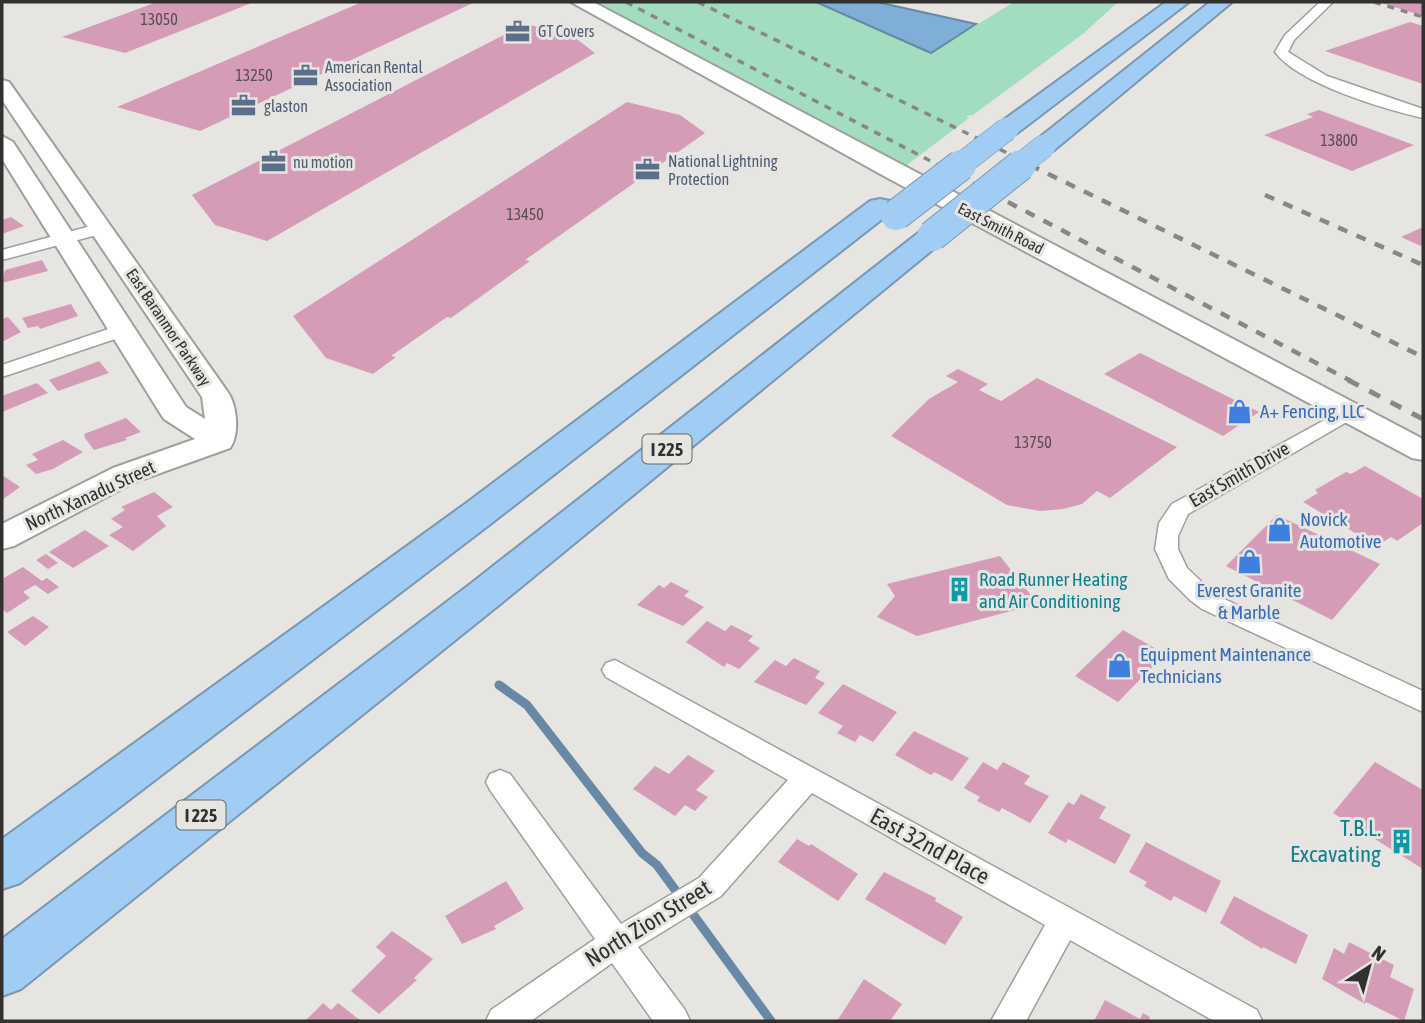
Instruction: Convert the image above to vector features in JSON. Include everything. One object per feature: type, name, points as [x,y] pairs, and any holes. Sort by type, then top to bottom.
[{"type":"highway","points":[[2,867],[888,211],[997,125],[1179,2]]},
{"type":"highway","name":"I 225","points":[[2,971],[484,595],[1044,146],[1231,6]]},
{"type":"highway","points":[[997,125],[1046,73]]},
{"type":"street","name":"East Smith Road","points":[[580,2],[891,171],[1423,452]]},
{"type":"street","points":[[1327,2],[1285,42],[1281,52],[1284,58],[1305,71],[1423,114]]},
{"type":"street","name":"East Baranmor Parkway","points":[[4,92],[102,228],[217,397],[220,415],[219,440],[175,413],[65,237],[6,157]]},
{"type":"street","points":[[2,255],[102,228]]},
{"type":"street","points":[[2,372],[123,330]]},
{"type":"street","name":"East Smith Drive","points":[[1350,412],[1180,509],[1166,533],[1167,558],[1183,582],[1211,603],[1423,702]]},
{"type":"street","name":"North Xanadu Street","points":[[2,538],[124,475],[219,440]]},
{"type":"street","name":"East 32nd Place","points":[[615,670],[1245,1021]]},
{"type":"street","name":"North Zion Street","points":[[503,1021],[617,942],[679,908],[710,887],[808,778]]},
{"type":"street","points":[[500,782],[673,1021]]},
{"type":"street","points":[[1008,1021],[1064,921]]},
{"type":"green space","points":[[593,2],[816,2],[931,53],[1014,2],[1118,2],[1084,33],[973,115],[966,116],[969,118],[903,168]]},
{"type":"water","points":[[816,2],[877,2],[976,24],[931,53]]},
{"type":"building","points":[[157,2],[254,2],[125,53],[62,37]]},
{"type":"building","points":[[362,2],[475,2],[200,131],[117,107]]},
{"type":"building","points":[[1378,2],[1423,2],[1423,16]]},
{"type":"building","points":[[1410,22],[1423,26],[1423,84],[1325,51]]},
{"type":"building","points":[[525,24],[570,34],[595,53],[267,241],[215,225],[192,195]]},
{"type":"building","points":[[627,102],[680,115],[705,133],[525,260],[530,261],[451,318],[447,317],[391,356],[396,357],[373,374],[326,358],[293,316]]},
{"type":"building","points":[[1319,110],[1414,145],[1352,171],[1264,135],[1313,117],[1307,114]]},
{"type":"building","points":[[11,217],[24,226],[2,234],[2,220]]},
{"type":"building","points":[[1423,227],[1423,247],[1401,237]]},
{"type":"building","points":[[42,260],[48,271],[2,283],[5,270]]},
{"type":"building","points":[[71,304],[78,316],[40,329],[38,326],[28,328],[22,318]]},
{"type":"building","points":[[8,317],[21,332],[2,342],[2,319]]},
{"type":"building","points":[[1140,353],[1259,412],[1223,436],[1104,374]]},
{"type":"building","points":[[99,361],[109,373],[58,391],[49,380]]},
{"type":"building","points":[[958,369],[988,384],[979,390],[1001,401],[1037,378],[1177,447],[1110,498],[1097,491],[1082,504],[1040,511],[1007,505],[891,436],[929,399],[958,382],[946,376]]},
{"type":"building","points":[[37,383],[48,393],[2,412],[2,396]]},
{"type":"building","points":[[126,418],[141,432],[125,438],[127,440],[94,450],[85,438],[84,434]]},
{"type":"building","points":[[63,440],[83,452],[53,469],[36,474],[26,465],[38,460],[32,454]]},
{"type":"building","points":[[1365,466],[1423,499],[1423,523],[1397,541],[1391,537],[1377,546],[1303,502],[1318,493],[1315,490],[1346,472],[1351,474]]},
{"type":"building","points":[[2,475],[20,487],[2,500]]},
{"type":"building","points":[[154,492],[173,507],[157,516],[166,526],[133,551],[109,535],[123,527],[111,519],[125,510],[121,507]]},
{"type":"building","points":[[1277,515],[1380,564],[1332,620],[1226,566]]},
{"type":"building","points":[[85,530],[109,546],[73,568],[49,552]]},
{"type":"building","points":[[46,554],[58,563],[48,569],[36,560]]},
{"type":"building","name":"Road Runner Heating and Air Conditioning","points":[[1000,556],[1038,604],[917,636],[877,617],[895,596],[887,584]]},
{"type":"building","points":[[23,567],[42,581],[47,578],[59,587],[48,594],[35,585],[23,592],[30,598],[7,613],[2,609],[2,579]]},
{"type":"building","points":[[671,582],[689,591],[684,596],[704,607],[683,626],[637,605],[659,585],[664,588]]},
{"type":"building","points":[[33,616],[49,627],[25,646],[7,632]]},
{"type":"building","points":[[707,621],[725,631],[731,625],[753,636],[748,641],[760,648],[739,669],[727,663],[724,667],[686,642]]},
{"type":"building","name":"Equipment Maintenance Technicians","points":[[1123,630],[1165,654],[1118,702],[1075,676]]},
{"type":"building","points":[[794,658],[820,671],[815,678],[825,683],[806,705],[754,682],[775,660],[786,666]]},
{"type":"building","points":[[843,684],[897,712],[873,742],[860,735],[855,742],[837,733],[843,726],[818,713]]},
{"type":"building","points":[[914,731],[969,758],[952,781],[934,772],[931,775],[895,755]]},
{"type":"building","points":[[688,755],[715,771],[696,790],[708,797],[695,811],[685,805],[675,816],[633,789],[655,766],[669,774]]},
{"type":"building","points":[[983,762],[997,770],[1003,762],[1030,776],[1024,784],[1049,796],[1030,823],[1002,808],[999,812],[977,801],[980,797],[964,788]]},
{"type":"building","name":"T.B.L. Excavating","points":[[1375,762],[1423,790],[1423,869],[1333,813]]},
{"type":"building","points":[[1081,794],[1106,807],[1099,818],[1131,835],[1115,864],[1068,839],[1066,843],[1048,833],[1068,802],[1074,805]]},
{"type":"building","points":[[797,839],[809,846],[811,844],[858,874],[838,901],[778,862]]},
{"type":"building","points":[[1146,842],[1221,881],[1206,913],[1174,896],[1171,901],[1144,886],[1147,882],[1129,872]]},
{"type":"building","points":[[884,872],[936,898],[935,901],[963,917],[945,945],[865,899]]},
{"type":"building","points":[[506,881],[524,909],[494,926],[496,929],[462,944],[445,916]]},
{"type":"building","points":[[1234,896],[1308,935],[1296,964],[1263,947],[1262,949],[1220,923]]},
{"type":"building","points":[[392,931],[433,959],[414,978],[417,980],[379,1014],[351,991],[386,956],[376,947]]},
{"type":"building","points":[[1349,942],[1394,965],[1390,977],[1414,989],[1404,1021],[1366,1002],[1365,1004],[1322,979],[1334,948],[1344,954]]},
{"type":"building","points":[[864,979],[902,1004],[890,1021],[837,1021]]},
{"type":"building","points":[[1105,1000],[1140,1019],[1143,1013],[1150,1017],[1149,1021],[1094,1021]]},
{"type":"building","points":[[323,1003],[331,1010],[338,1003],[361,1021],[305,1021]]},
{"type":"waterway","points":[[499,685],[527,705],[642,853],[657,865],[771,1021]]},
{"type":"railway","points":[[626,2],[940,166]]},
{"type":"railway","points":[[698,2],[1034,166]]},
{"type":"railway","points":[[1374,2],[1423,17]]},
{"type":"railway","points":[[937,165],[1351,381]]},
{"type":"railway","points":[[1030,165],[1423,357]]},
{"type":"railway","points":[[1265,195],[1423,265]]},
{"type":"railway","points":[[1348,380],[1423,419]]},
{"type":"place","name":"GT Covers","points":[[518,31]]},
{"type":"place","name":"American Rental Association","points":[[305,76]]},
{"type":"place","name":"glaston","points":[[244,106]]},
{"type":"place","name":"nu motion","points":[[273,162]]},
{"type":"place","name":"National Lightning Protection","points":[[648,170]]},
{"type":"place","name":"A+ Fencing, LLC","points":[[1240,411]]},
{"type":"place","name":"Novick Automotive","points":[[1280,530]]},
{"type":"place","name":"Everest Granite & Marble","points":[[1249,562]]},
{"type":"place","name":"Road Runner Heating and Air Conditioning","points":[[959,590]]},
{"type":"place","name":"Equipment Maintenance Technicians","points":[[1120,665]]},
{"type":"place","name":"T.B.L. Excavating","points":[[1401,841]]}]
